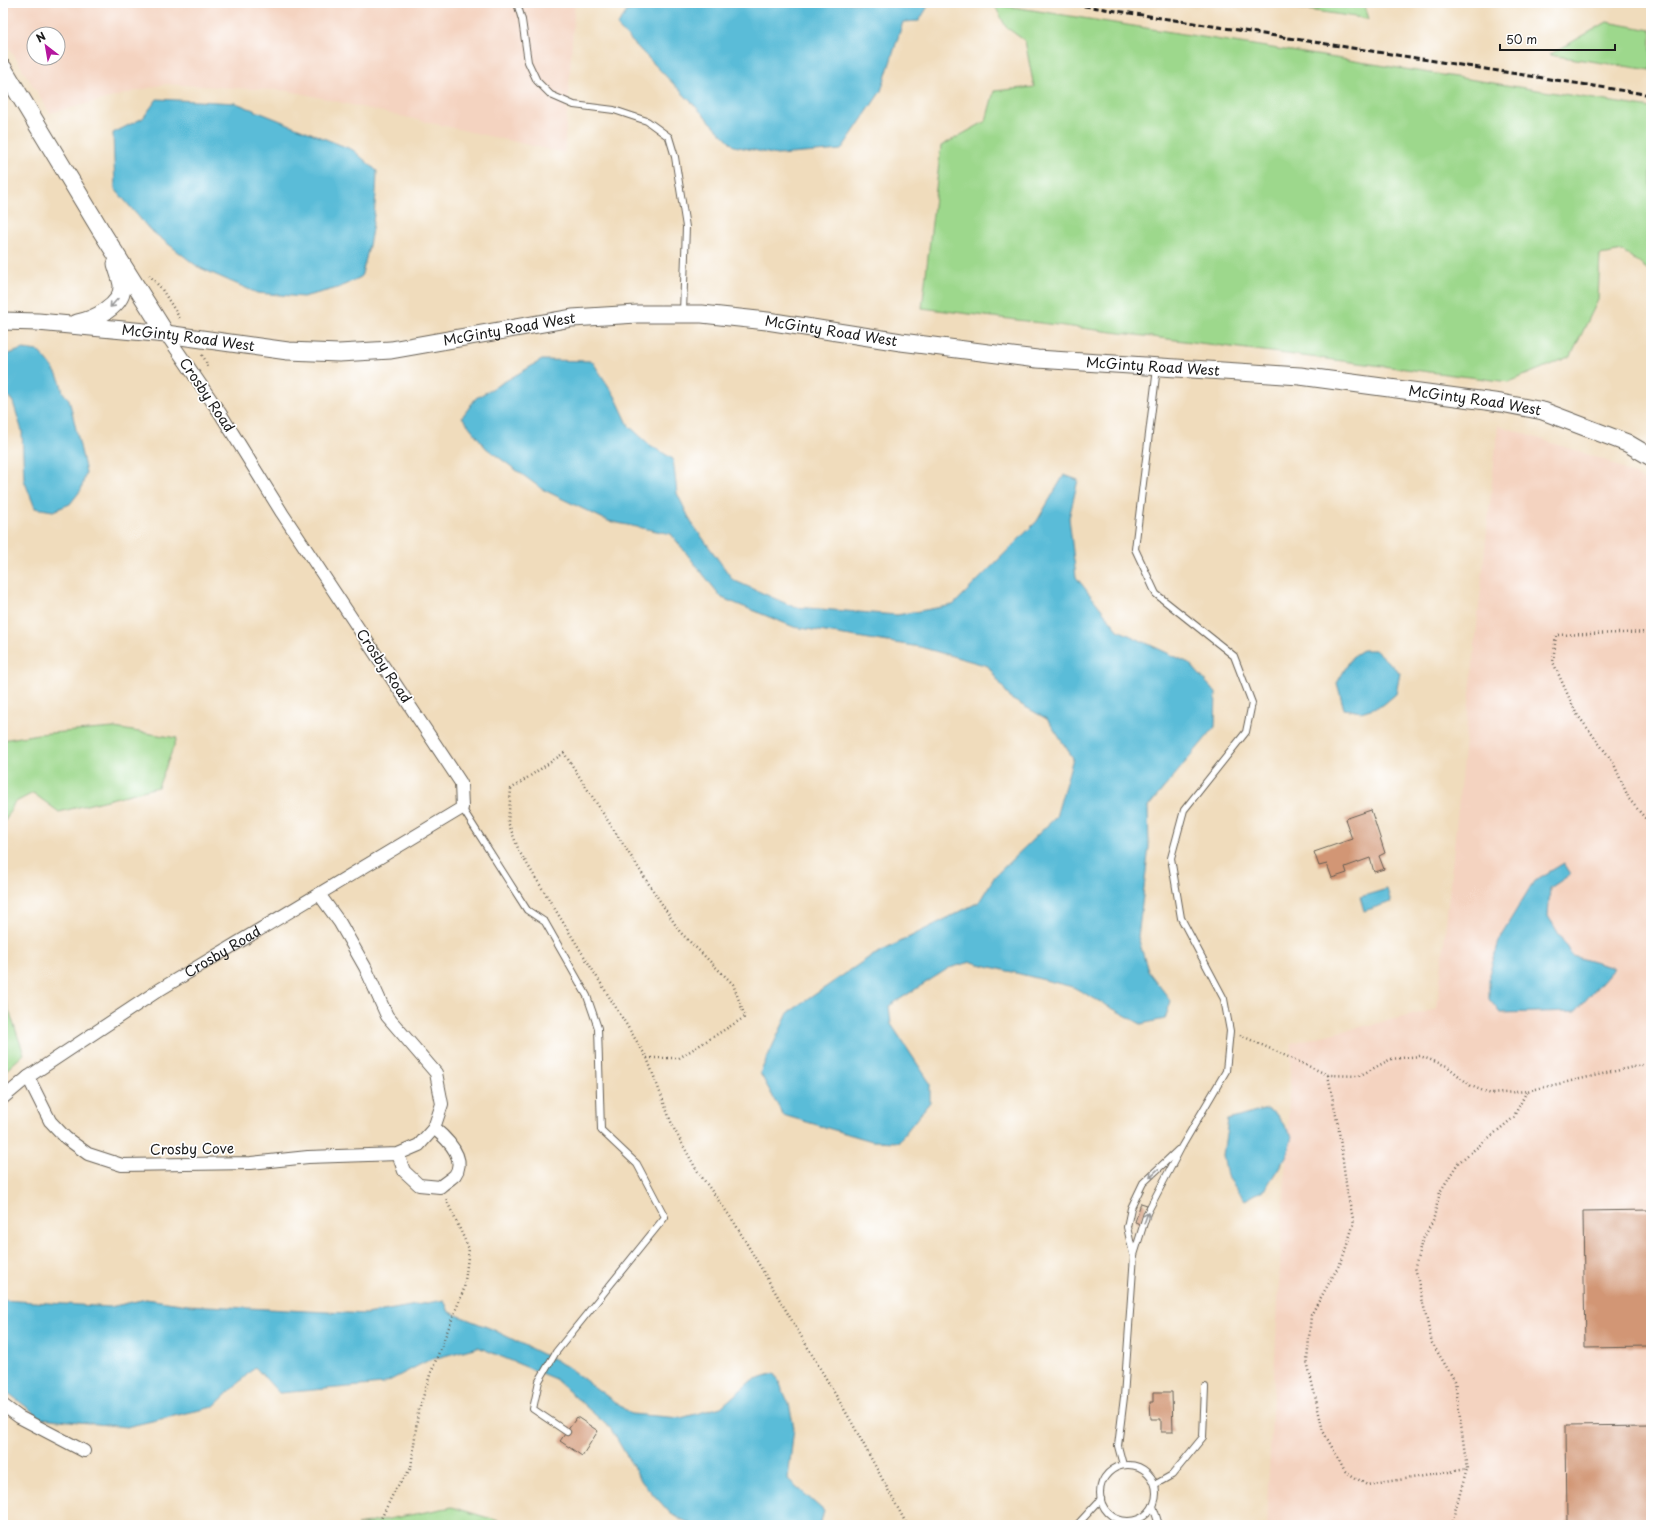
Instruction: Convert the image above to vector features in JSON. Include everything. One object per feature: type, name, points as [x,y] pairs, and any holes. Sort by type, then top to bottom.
[{"type":"main road","name":"Crosby Road","points":[[3,68],[100,229],[166,334]]},
{"type":"main road","points":[[70,325],[82,322],[108,310],[114,304],[122,290],[116,263],[100,229]]},
{"type":"main road","name":"McGinty Road West","points":[[3,321],[38,322],[166,334],[288,350],[339,353],[391,350],[572,318],[637,314],[683,314],[767,321],[901,342],[1037,359],[1300,376],[1501,403],[1544,411],[1627,443],[1651,457]]},
{"type":"street","name":"Crosby Road","points":[[3,1098],[28,1077],[159,990],[462,808],[461,783],[282,513],[220,413],[166,334]]},
{"type":"street","name":"Crosby Cove","points":[[28,1077],[50,1121],[66,1138],[88,1154],[122,1165],[251,1163],[308,1157],[398,1154],[419,1145],[434,1128],[442,1104],[436,1073],[387,1016],[365,967],[340,923],[319,894]]},
{"type":"street","points":[[398,1154],[404,1171],[420,1185],[440,1187],[455,1174],[458,1158],[450,1142],[434,1128]]},
{"type":"street","points":[[3,1405],[18,1417],[84,1451]]},
{"type":"lane","points":[[517,3],[522,20],[528,62],[537,81],[551,95],[574,105],[614,110],[647,121],[669,136],[676,157],[686,227],[683,314]]},
{"type":"lane","points":[[1123,1465],[1118,1446],[1124,1397],[1134,1255],[1147,1213],[1182,1146],[1226,1071],[1230,1031],[1224,1000],[1181,918],[1171,858],[1184,810],[1246,732],[1252,703],[1234,656],[1156,594],[1135,549],[1157,367]]},
{"type":"lane","points":[[462,808],[527,910],[545,922],[587,996],[598,1028],[601,1130],[637,1164],[665,1217],[556,1352],[539,1381],[533,1409],[566,1432]]},
{"type":"lane","points":[[1134,1255],[1127,1227],[1131,1208],[1143,1183],[1182,1146]]},
{"type":"lane","points":[[1156,1484],[1172,1475],[1203,1437],[1205,1387]]},
{"type":"lane","points":[[1123,1465],[1133,1465],[1143,1468],[1151,1475],[1156,1484],[1157,1495],[1154,1506],[1136,1523],[1124,1521],[1114,1517],[1105,1509],[1100,1499],[1100,1487],[1105,1477],[1113,1469],[1123,1465]]},
{"type":"lane","points":[[1077,1525],[1100,1499]]},
{"type":"lane","points":[[1154,1506],[1159,1523]]},
{"type":"lane","points":[[1146,1515],[1159,1523]]},
{"type":"path","points":[[1651,632],[1556,635],[1552,662],[1576,713],[1613,762],[1629,799],[1651,825]]},
{"type":"path","points":[[647,1058],[678,1058],[745,1017],[733,984],[680,932],[564,753],[511,789],[508,822],[519,851],[647,1058],[673,1127],[696,1169],[734,1222],[851,1421],[907,1525]]},
{"type":"path","points":[[1230,1031],[1328,1075],[1359,1076],[1391,1059],[1420,1056],[1447,1066],[1471,1086],[1491,1094],[1527,1092],[1642,1065]]},
{"type":"path","points":[[1328,1075],[1339,1131],[1347,1191],[1354,1223],[1342,1260],[1311,1315],[1307,1361],[1323,1431],[1345,1471],[1367,1485],[1467,1468]]},
{"type":"path","points":[[1451,1525],[1467,1468],[1455,1381],[1432,1343],[1415,1267],[1422,1241],[1433,1222],[1440,1192],[1458,1163],[1513,1118],[1527,1092]]},
{"type":"path","points":[[378,1525],[395,1490],[411,1468],[418,1413],[455,1307],[464,1289],[469,1249],[440,1187]]},
{"type":"shaded area","points":[[3,3],[575,3],[564,153],[290,91],[165,84],[50,113],[3,38]]},
{"type":"shaded area","points":[[1498,425],[1605,460],[1651,484],[1651,1525],[1266,1525],[1292,1043],[1437,1009]]},
{"type":"green space","points":[[1261,3],[1364,3],[1369,19]]},
{"type":"green space","points":[[994,4],[1651,108],[1651,272],[1623,251],[1600,255],[1598,300],[1571,356],[1509,382],[922,308],[941,146],[986,121],[994,91],[1034,87],[1025,41],[1006,27]]},
{"type":"green space","points":[[1607,22],[1651,30],[1651,70],[1549,55]]},
{"type":"green space","points":[[114,728],[177,738],[158,787],[59,812],[33,793],[14,803],[3,825],[3,740],[38,734]]},
{"type":"green space","points":[[3,993],[24,1054],[3,1073]]},
{"type":"green space","points":[[452,1507],[512,1525],[357,1525]]},
{"type":"water","points":[[657,3],[930,3],[919,21],[903,22],[881,91],[841,150],[777,155],[734,146],[617,26],[627,11],[653,6]]},
{"type":"water","points":[[157,99],[236,103],[353,150],[377,171],[373,224],[361,277],[338,288],[303,297],[257,293],[198,267],[149,229],[115,189],[113,133],[143,118]]},
{"type":"water","points":[[23,349],[38,351],[50,364],[57,375],[63,391],[69,399],[86,472],[81,490],[70,504],[53,511],[35,508],[24,480],[22,431],[13,402],[3,390],[3,356]]},
{"type":"water","points":[[542,360],[592,361],[615,396],[629,426],[650,445],[673,459],[677,493],[691,522],[733,580],[794,607],[897,615],[953,605],[1037,521],[1064,475],[1078,480],[1069,518],[1076,577],[1118,630],[1189,663],[1216,693],[1215,727],[1148,807],[1149,847],[1138,937],[1148,971],[1171,1001],[1165,1019],[1141,1024],[1073,987],[971,962],[949,968],[889,1006],[891,1024],[930,1083],[930,1102],[898,1142],[872,1141],[783,1115],[760,1073],[788,1013],[868,958],[979,902],[995,876],[1056,817],[1073,758],[1047,719],[1011,699],[988,666],[920,647],[794,627],[722,598],[671,534],[608,521],[542,489],[486,448],[462,417],[476,398]]},
{"type":"water","points":[[1363,650],[1375,650],[1400,673],[1396,694],[1383,705],[1361,712],[1344,709],[1337,683],[1352,657]]},
{"type":"water","points":[[1564,863],[1571,874],[1550,888],[1548,916],[1572,956],[1614,968],[1576,1011],[1500,1013],[1489,999],[1489,974],[1501,935],[1534,881]]},
{"type":"water","points":[[1387,889],[1391,902],[1364,911],[1360,897]]},
{"type":"water","points":[[1267,1109],[1276,1114],[1292,1136],[1287,1155],[1265,1189],[1245,1200],[1227,1176],[1223,1155],[1228,1120]]},
{"type":"water","points":[[146,1299],[188,1305],[366,1314],[444,1300],[449,1312],[492,1329],[566,1366],[631,1414],[681,1418],[721,1407],[752,1380],[775,1373],[789,1404],[794,1428],[788,1479],[824,1511],[820,1525],[693,1525],[671,1514],[642,1482],[611,1429],[555,1379],[478,1347],[429,1360],[383,1384],[279,1393],[255,1367],[213,1407],[126,1427],[41,1418],[3,1389],[3,1300],[110,1307]]},
{"type":"building","points":[[1371,810],[1385,853],[1379,856],[1384,869],[1374,872],[1370,858],[1345,867],[1347,873],[1332,878],[1327,864],[1319,866],[1314,852],[1352,839],[1345,819]]},
{"type":"building","points":[[1141,1203],[1147,1205],[1140,1224],[1135,1222]]},
{"type":"building","points":[[1651,1210],[1650,1376],[1649,1347],[1585,1348],[1583,1211]]},
{"type":"building","points":[[1153,1392],[1172,1392],[1173,1432],[1161,1432],[1161,1419],[1151,1419],[1150,1402],[1153,1402]]},
{"type":"building","points":[[577,1417],[598,1431],[582,1456],[560,1441]]},
{"type":"building","points":[[1651,1425],[1651,1525],[1567,1525],[1566,1426]]},
{"type":"railway","points":[[1066,3],[1651,95]]}]
